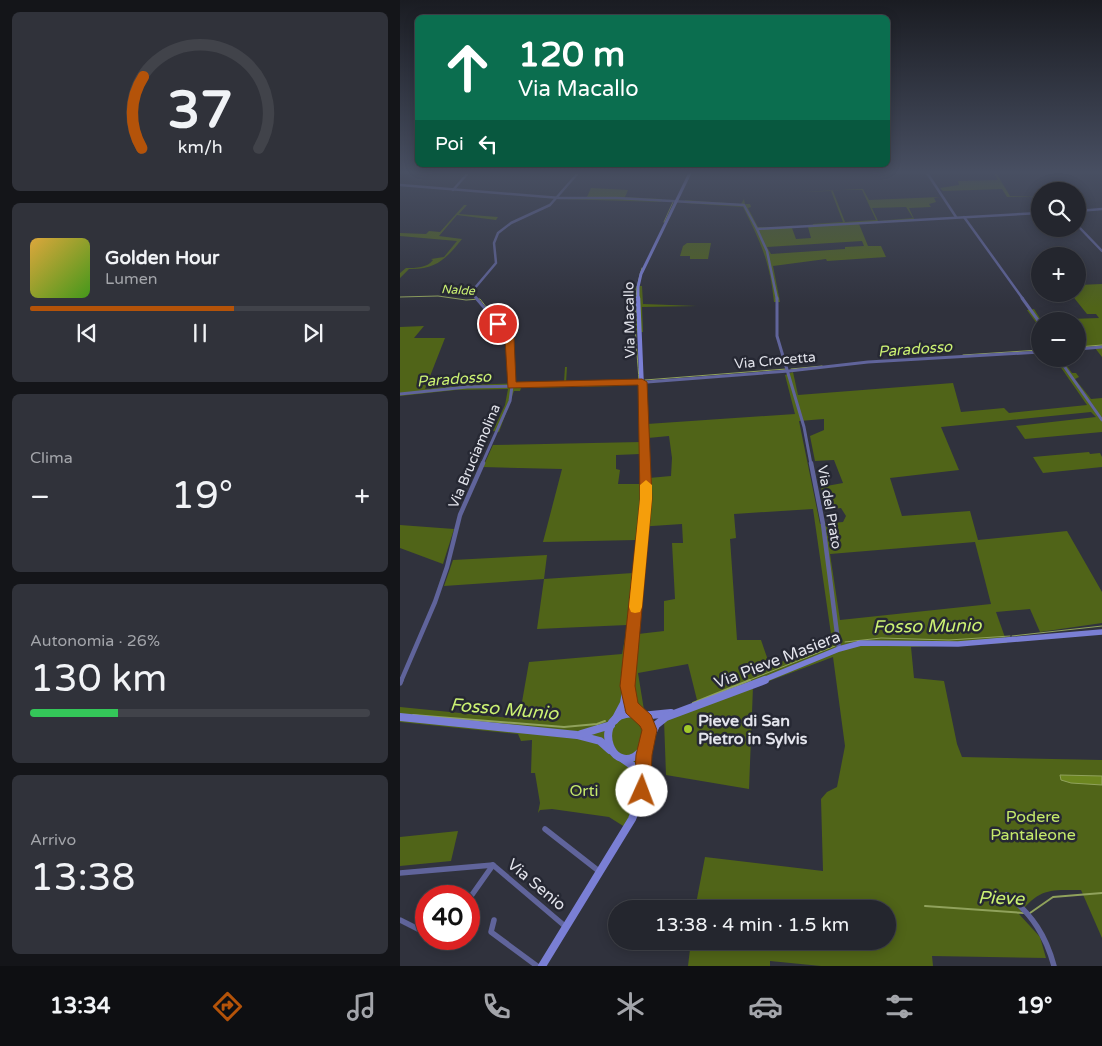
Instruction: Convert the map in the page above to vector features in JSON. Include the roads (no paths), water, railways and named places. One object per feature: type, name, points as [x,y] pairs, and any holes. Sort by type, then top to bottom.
[{"type":"street","name":"Via Bruciamolina","points":[[400,683],[435,602],[447,567],[460,516],[510,401],[512,386],[510,338],[474,295],[474,288],[496,263],[494,241],[497,236],[512,222],[521,218]]},
{"type":"street","name":"Via Macallo","points":[[613,722],[624,703],[627,686],[646,499],[640,280],[668,218]]},
{"type":"street","name":"Via del Prato","points":[[751,218],[769,260],[777,294],[777,336],[789,371],[804,427],[823,524],[839,649]]},
{"type":"street","points":[[757,229],[938,218]]},
{"type":"street","points":[[965,218],[1032,312]]},
{"type":"street","points":[[1086,234],[1102,251]]},
{"type":"street","points":[[1086,348],[1102,346]]},
{"type":"street","name":"Via Crocetta","points":[[400,394],[455,388],[642,382],[789,371],[868,362],[1031,353]]},
{"type":"street","points":[[1065,367],[1102,420]]},
{"type":"street","name":"Via Pieve Masiera","points":[[542,966],[631,819],[642,791],[644,755],[647,744],[650,734],[659,721],[673,713],[786,672],[839,649],[861,643],[958,644],[1102,632]]},
{"type":"street","name":"Via Macallo","points":[[627,686],[629,701],[640,715]]},
{"type":"street","name":"Via Pieve Masiera","points":[[577,735],[595,731],[628,713],[640,715],[673,713]]},
{"type":"street","points":[[640,715],[648,726],[650,734]]},
{"type":"street","points":[[400,717],[577,735],[600,741],[618,757],[633,766],[638,774],[642,791]]},
{"type":"street","points":[[610,750],[607,740],[613,722]]},
{"type":"street","points":[[618,757],[628,758],[636,756],[647,744]]},
{"type":"street","points":[[545,829],[600,872]]},
{"type":"street","points":[[479,885],[493,865]]},
{"type":"street","name":"Via Senio","points":[[400,872],[493,865],[566,927]]},
{"type":"street","points":[[1007,895],[1023,906],[1034,918],[1044,936],[1054,966]]},
{"type":"street","points":[[400,920],[415,928]]},
{"type":"street","points":[[494,920],[490,926],[491,932],[520,952],[536,966]]},
{"type":"waterway","points":[[664,222],[666,218]]},
{"type":"waterway","points":[[639,381],[635,310],[638,282],[642,268]]},
{"type":"waterway","name":"Nalde","points":[[400,297],[438,296],[466,300],[480,299],[490,312]]},
{"type":"waterway","name":"Paradosso","points":[[1086,346],[1102,345]]},
{"type":"waterway","name":"Paradosso","points":[[963,355],[1031,351]]},
{"type":"waterway","name":"Paradosso","points":[[791,369],[822,366]]},
{"type":"waterway","name":"Paradosso","points":[[645,380],[786,369]]},
{"type":"waterway","name":"Paradosso","points":[[606,383],[640,381]]},
{"type":"waterway","name":"Paradosso","points":[[519,384],[575,383]]},
{"type":"waterway","name":"Fosso Munio","points":[[1012,636],[1102,626]]},
{"type":"waterway","name":"Fosso Munio","points":[[845,642],[881,638],[949,640],[1010,636]]},
{"type":"waterway","name":"Fosso Munio","points":[[747,681],[835,646]]},
{"type":"waterway","name":"Fosso Munio","points":[[693,703],[750,680]]},
{"type":"waterway","name":"Fosso Munio","points":[[413,715],[564,727],[597,724],[605,721]]},
{"type":"waterway","name":"Pieve","points":[[1030,913],[1053,897],[1102,893]]},
{"type":"waterway","name":"Pieve","points":[[925,906],[1024,913]]},
{"type":"place","name":"Pieve di San Pietro in Sylvis","points":[[688,729]]},
{"type":"park label","name":"Orti","points":[[584,790]]},
{"type":"park label","name":"Podere Pantaleone","points":[[1033,825]]}]
